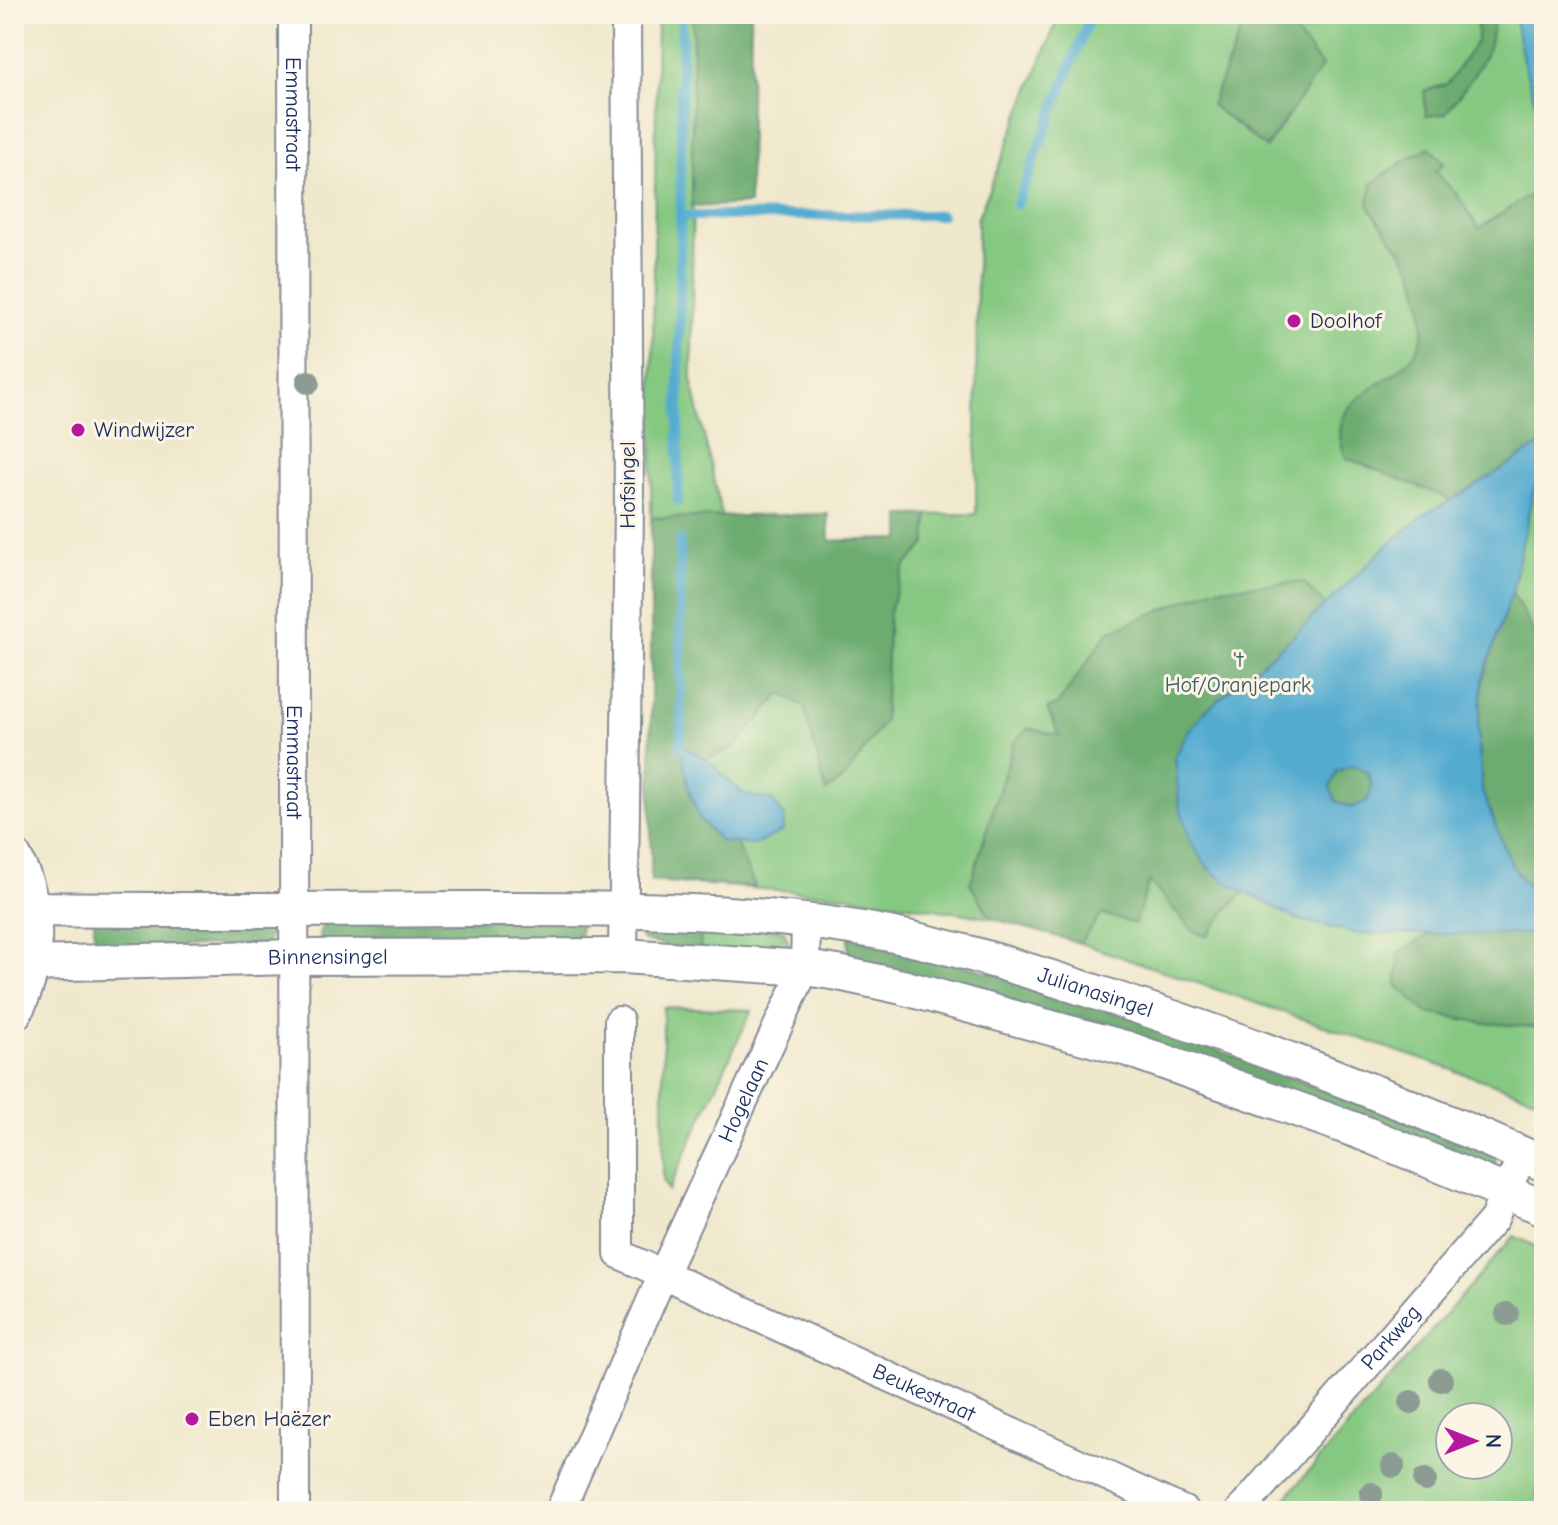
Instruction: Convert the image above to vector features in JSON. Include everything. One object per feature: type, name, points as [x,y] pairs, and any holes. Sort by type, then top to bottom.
[{"type":"street","name":"Emmastraat","points":[[293,14],[295,1511]]},
{"type":"street","name":"Hofsingel","points":[[623,956],[629,508],[626,14]]},
{"type":"street","points":[[14,857],[33,909],[35,935],[28,983],[14,1013]]},
{"type":"street","points":[[33,909],[624,910]]},
{"type":"street","name":"Julianasingel","points":[[624,910],[736,914],[891,934],[1055,979],[1254,1046],[1534,1159]]},
{"type":"street","name":"Hogelaan","points":[[561,1510],[662,1276],[805,968],[806,921]]},
{"type":"street","name":"Julianasingel","points":[[623,956],[805,968],[902,987],[1128,1049],[1361,1132],[1544,1208]]},
{"type":"street","name":"Binnensingel","points":[[32,964],[295,957],[623,956]]},
{"type":"street","points":[[619,1021],[619,1254],[662,1276]]},
{"type":"street","name":"Parkweg","points":[[1240,1511],[1494,1219],[1505,1191],[1534,1159]]},
{"type":"street","name":"Beukestraat","points":[[662,1276],[1184,1511]]},
{"type":"green space","name":"'t Hof/Oranjepark","points":[[657,14],[693,14],[692,382],[722,516],[829,541],[901,539],[901,515],[976,514],[977,219],[1060,14],[1544,14],[1544,1101],[1080,943],[991,918],[843,895],[651,881],[651,518]]},
{"type":"green space","points":[[693,14],[751,14],[749,204],[692,207]]},
{"type":"green space","points":[[1248,14],[1281,14],[1322,66],[1266,148],[1211,105]]},
{"type":"green space","points":[[1477,14],[1495,14],[1489,48],[1472,78],[1445,114],[1426,116],[1424,91],[1447,84],[1477,41]]},
{"type":"green space","points":[[1429,147],[1444,163],[1435,172],[1456,193],[1479,228],[1544,186],[1544,443],[1452,500],[1346,458],[1340,436],[1342,420],[1350,406],[1406,364],[1420,344],[1423,317],[1415,275],[1368,205],[1372,184]]},
{"type":"green space","points":[[828,514],[829,541],[901,539],[901,515],[928,515],[926,544],[905,566],[889,612],[884,721],[845,778],[826,791],[804,707],[781,693],[734,748],[706,759],[684,747],[720,841],[736,843],[755,887],[651,881],[651,518]]},
{"type":"green space","points":[[1303,582],[1325,605],[1294,636],[1211,707],[1188,732],[1226,882],[1245,892],[1229,907],[1207,937],[1192,930],[1149,881],[1135,924],[1102,914],[1080,943],[991,918],[970,884],[1014,742],[1028,728],[1060,736],[1047,709],[1058,704],[1108,632],[1215,588]]},
{"type":"green space","points":[[1512,592],[1544,652],[1544,899],[1535,896],[1512,866],[1482,791],[1478,728],[1483,678]]},
{"type":"green space","points":[[1351,765],[1366,771],[1372,786],[1366,801],[1351,807],[1336,801],[1330,786],[1336,771]]},
{"type":"green space","points":[[580,917],[580,947],[324,944],[319,934],[324,923]]},
{"type":"green space","points":[[94,920],[266,923],[271,934],[267,944],[94,950]]},
{"type":"green space","points":[[701,920],[784,931],[789,944],[783,955],[700,953]]},
{"type":"green space","points":[[701,920],[700,953],[643,941],[639,931],[641,924]]},
{"type":"green space","points":[[1544,934],[1544,1028],[1484,1023],[1427,1013],[1397,985],[1399,953],[1428,935]]},
{"type":"green space","points":[[849,936],[1053,988],[1495,1155],[1496,1165],[1489,1171],[848,964]]},
{"type":"green space","points":[[663,1007],[752,1010],[668,1191],[663,1180]]},
{"type":"green space","points":[[1514,1236],[1544,1250],[1544,1482],[1536,1494],[1544,1505],[1544,1511],[1274,1511]]},
{"type":"water","points":[[1514,14],[1544,14],[1544,133],[1523,60]]},
{"type":"water","points":[[1544,443],[1544,470],[1534,489],[1512,592],[1483,678],[1478,728],[1482,791],[1512,866],[1535,896],[1544,899],[1544,934],[1359,934],[1296,919],[1226,882],[1209,869],[1190,841],[1179,804],[1175,757],[1188,732],[1205,711],[1288,641],[1391,542],[1425,514]],"holes":[[[1352,765],[1367,772],[1372,786],[1367,801],[1351,808],[1336,801],[1330,787],[1337,771]]]},
{"type":"water","points":[[681,748],[707,760],[740,791],[772,800],[785,817],[783,831],[754,845],[720,841],[699,818],[689,789]]},
{"type":"waterway","points":[[678,501],[682,14]]},
{"type":"waterway","points":[[1017,204],[1091,14]]},
{"type":"waterway","points":[[680,216],[941,215]]},
{"type":"waterway","points":[[680,541],[681,748]]},
{"type":"place","name":"Doolhof","points":[[1294,321]]},
{"type":"place","name":"Windwijzer","points":[[78,430]]},
{"type":"place","name":"Eben Haëzer","points":[[192,1419]]}]
